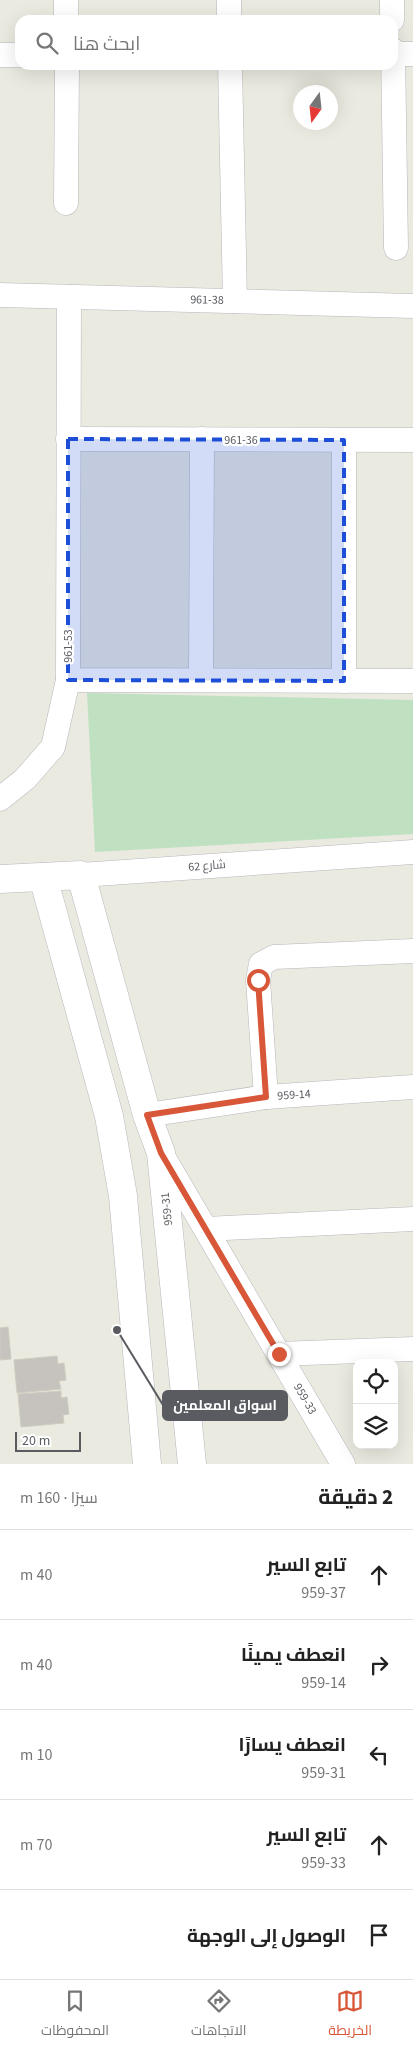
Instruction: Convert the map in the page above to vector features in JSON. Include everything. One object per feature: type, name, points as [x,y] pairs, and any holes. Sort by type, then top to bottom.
[{"type":"street","points":[[66,0],[66,15]]},
{"type":"street","points":[[229,0],[229,15]]},
{"type":"street","points":[[392,0],[392,15]]},
{"type":"street","points":[[398,53],[413,54]]},
{"type":"street","points":[[0,55],[15,55]]},
{"type":"street","points":[[66,202],[67,70]]},
{"type":"street","points":[[230,70],[235,301]]},
{"type":"street","points":[[393,70],[396,248]]},
{"type":"street","name":"961-38","points":[[0,295],[413,306]]},
{"type":"street","name":"961-53","points":[[69,297],[68,680],[413,681]]},
{"type":"street","name":"961-36","points":[[68,439],[413,440]]},
{"type":"street","points":[[201,680],[202,439]]},
{"type":"street","points":[[344,440],[344,681]]},
{"type":"street","points":[[0,799],[25,779],[53,747],[68,680]]},
{"type":"street","name":"شارع 62","points":[[0,879],[413,852]]},
{"type":"street","name":"959-31","points":[[81,875],[147,1115],[161,1153],[192,1464]]},
{"type":"street","points":[[43,877],[109,1116],[123,1196],[147,1464]]},
{"type":"street","points":[[266,1097],[258,980],[261,964],[274,957],[413,951]]},
{"type":"street","name":"959-14","points":[[147,1115],[266,1097],[413,1087]]},
{"type":"street","name":"959-33","points":[[161,1153],[343,1464]]},
{"type":"street","points":[[206,1229],[413,1219]]},
{"type":"street","points":[[279,1354],[413,1349]]},
{"type":"highlighted area","points":[[68,439],[344,440],[344,681],[68,680]]},
{"type":"green space","points":[[87,693],[413,700],[413,834],[95,852]]},
{"type":"building","points":[[8,1327],[11,1359],[0,1360],[0,1328]]},
{"type":"building","points":[[57,1356],[58,1364],[64,1363],[66,1380],[59,1381],[61,1389],[17,1393],[14,1360]]},
{"type":"building","points":[[61,1391],[61,1398],[67,1397],[69,1414],[63,1415],[64,1423],[21,1427],[18,1394]]},
{"type":"place","name":"اسواق المعلمين","points":[[117,1330]]},
{"type":"route","points":[[258,980],[266,1097],[147,1115],[161,1153],[279,1354]]}]
